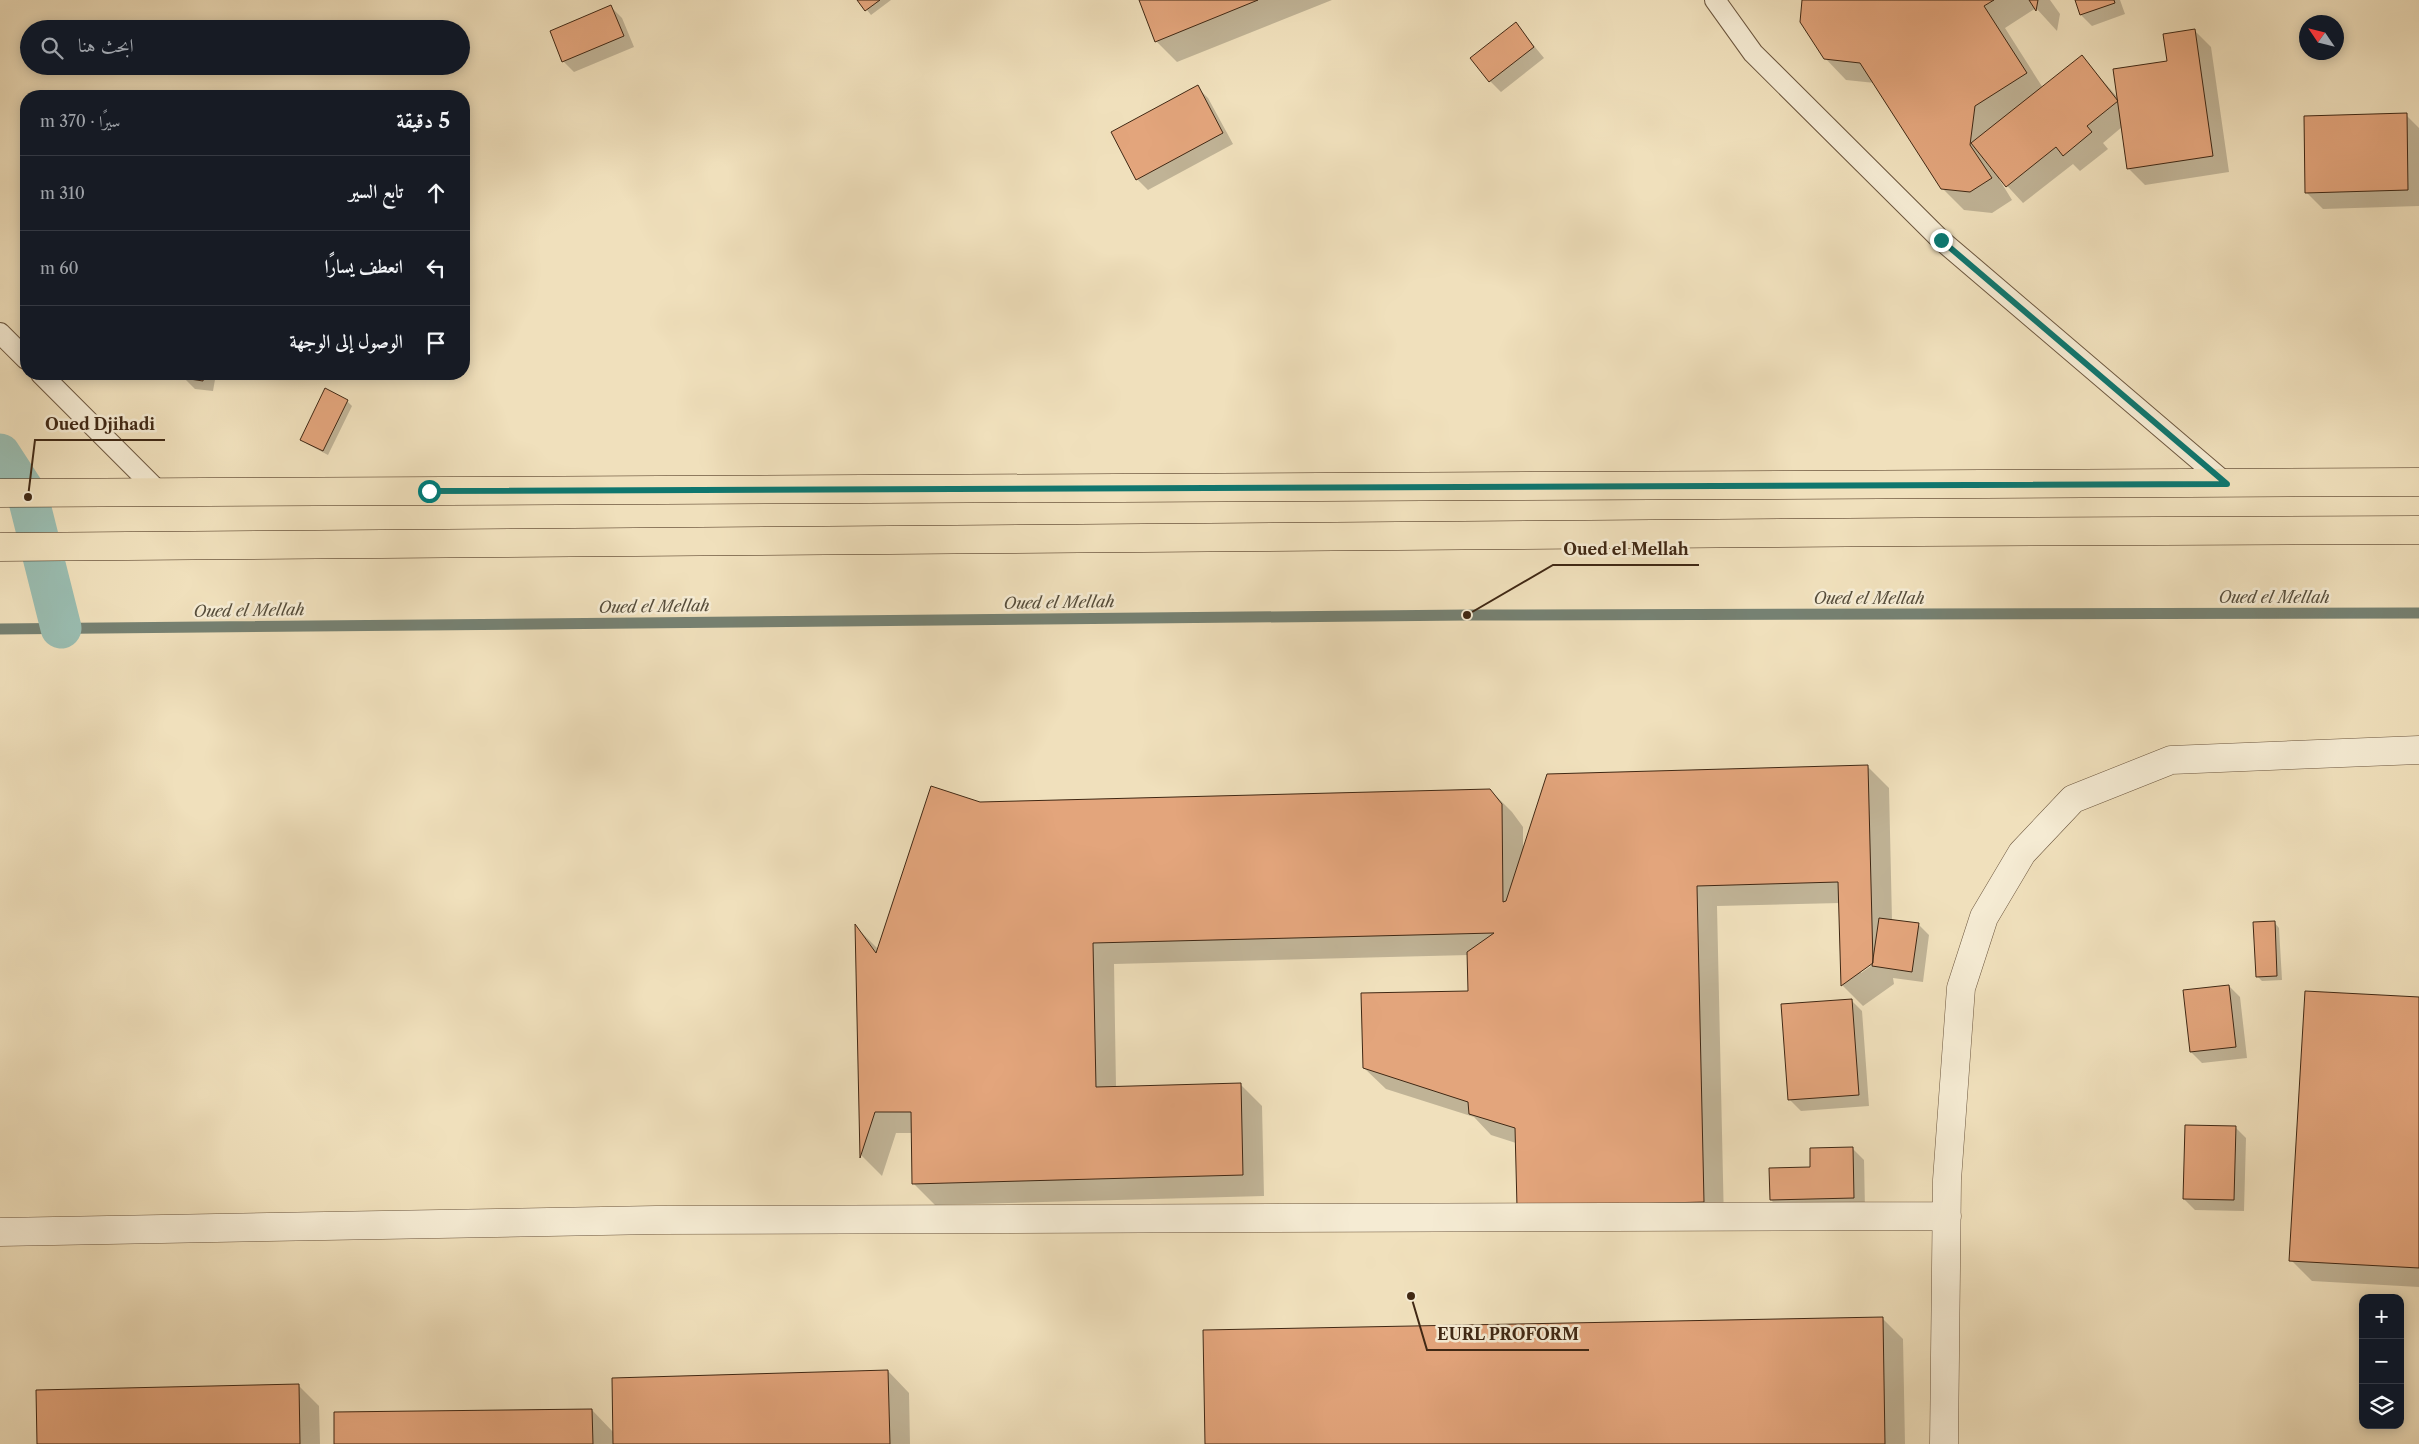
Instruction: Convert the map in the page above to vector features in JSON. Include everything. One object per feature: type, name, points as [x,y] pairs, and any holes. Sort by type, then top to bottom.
[{"type":"main road","points":[[0,493],[2419,482]]},
{"type":"main road","points":[[0,547],[1907,532],[2419,530]]},
{"type":"street","points":[[1944,1444],[1947,1180],[1961,988],[1984,916],[2022,853],[2073,799],[2171,760],[2419,750]]},
{"type":"street","points":[[0,1232],[666,1220],[1947,1216]]},
{"type":"lane","points":[[1715,0],[1753,53],[1941,240],[2227,484]]},
{"type":"lane","points":[[0,333],[20,353]]},
{"type":"lane","points":[[47,380],[160,493]]},
{"type":"building","points":[[857,0],[880,0],[865,11]]},
{"type":"building","points":[[1139,0],[1258,0],[1155,42]]},
{"type":"building","points":[[1802,0],[1994,0],[1984,6],[2027,73],[1975,106],[1970,145],[1992,178],[1970,192],[1941,189],[1860,63],[1824,59],[1800,22]]},
{"type":"building","points":[[2029,0],[2038,0],[2036,11]]},
{"type":"building","points":[[2075,0],[2114,0],[2115,3],[2080,15]]},
{"type":"building","points":[[611,5],[624,36],[562,62],[550,31]]},
{"type":"building","points":[[1516,22],[1534,47],[1489,82],[1470,58]]},
{"type":"building","points":[[2195,29],[2213,156],[2127,169],[2113,69],[2167,61],[2163,34]]},
{"type":"building","points":[[2082,55],[2118,101],[2087,126],[2092,132],[2063,156],[2056,147],[2006,187],[1971,143]]},
{"type":"building","points":[[1198,85],[1223,133],[1136,180],[1111,132]]},
{"type":"building","points":[[2407,113],[2408,190],[2305,193],[2304,116]]},
{"type":"building","points":[[325,388],[348,400],[323,451],[300,440]]},
{"type":"building","points":[[1868,765],[1873,963],[1841,986],[1838,882],[1697,886],[1704,1202],[1517,1207],[1515,1128],[1469,1114],[1468,1102],[1363,1068],[1361,993],[1468,991],[1467,952],[1494,933],[1093,943],[1096,1087],[1241,1083],[1243,1175],[912,1184],[911,1112],[875,1112],[860,1158],[855,924],[876,953],[931,786],[980,802],[1490,789],[1502,804],[1503,902],[1506,901],[1547,774]]},
{"type":"building","points":[[1879,918],[1919,923],[1912,972],[1872,966]]},
{"type":"building","points":[[2275,921],[2277,976],[2256,977],[2253,922]]},
{"type":"building","points":[[2229,985],[2236,1047],[2190,1052],[2183,990]]},
{"type":"building","points":[[2305,991],[2419,997],[2419,1268],[2289,1261]]},
{"type":"building","points":[[1852,999],[1859,1095],[1788,1100],[1781,1004]]},
{"type":"building","points":[[2185,1125],[2236,1126],[2234,1200],[2183,1199]]},
{"type":"building","points":[[1853,1147],[1854,1198],[1770,1200],[1769,1168],[1810,1167],[1810,1148]]},
{"type":"building","points":[[1883,1317],[1885,1444],[1205,1444],[1203,1330]]},
{"type":"building","points":[[888,1370],[890,1444],[613,1444],[612,1378]]},
{"type":"building","points":[[299,1384],[300,1444],[37,1444],[36,1390]]},
{"type":"building","points":[[592,1409],[593,1444],[334,1444],[334,1412]]},
{"type":"waterway","points":[[0,454],[28,497],[61,628]]},
{"type":"waterway","name":"Oued el Mellah","points":[[0,629],[1467,615],[2419,613]]},
{"type":"place","name":"Oued Djihadi","points":[[28,497]]},
{"type":"place","name":"Oued el Mellah","points":[[1467,615]]},
{"type":"place","name":"EURL PROFORM","points":[[1411,1296]]},
{"type":"route","points":[[429,491],[2227,484],[1941,240]]}]
